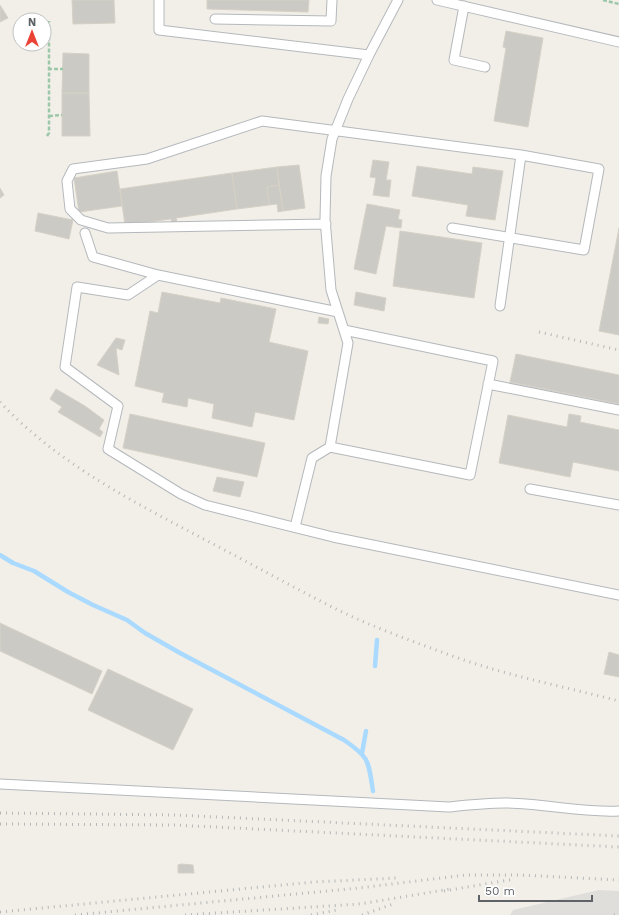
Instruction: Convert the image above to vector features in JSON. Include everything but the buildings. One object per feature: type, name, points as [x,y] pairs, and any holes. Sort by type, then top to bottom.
[{"type":"lane","points":[[159,0],[159,30],[369,55]]},
{"type":"lane","points":[[215,19],[331,21],[332,0]]},
{"type":"lane","points":[[330,447],[348,343],[331,290],[326,224],[326,176],[332,139],[336,129],[369,55],[398,0]]},
{"type":"lane","points":[[437,0],[619,42]]},
{"type":"lane","points":[[464,6],[454,60],[485,67]]},
{"type":"lane","points":[[326,224],[108,228],[81,220],[70,209],[67,181],[73,169],[147,159],[262,121],[336,129],[521,155],[599,169],[584,250],[452,228]]},
{"type":"lane","points":[[500,306],[521,155]]},
{"type":"lane","points":[[85,233],[93,257],[158,275],[338,312]]},
{"type":"lane","points":[[158,275],[128,295],[77,287],[65,367],[118,406],[108,449],[181,494],[205,505],[341,539],[619,595]]},
{"type":"lane","points":[[295,527],[312,458],[330,447],[470,475],[493,361],[344,330]]},
{"type":"lane","points":[[488,384],[619,410]]},
{"type":"lane","points":[[530,489],[619,506]]},
{"type":"lane","points":[[0,784],[449,807],[470,804],[506,803],[595,812],[619,811]]},
{"type":"path","points":[[603,0],[619,4]]},
{"type":"path","points":[[47,136],[49,133],[48,52]]},
{"type":"path","points":[[48,69],[63,69]]},
{"type":"path","points":[[49,116],[62,115]]},
{"type":"shaded area","points":[[599,890],[619,891],[619,915],[510,915],[513,910]]},
{"type":"waterway","points":[[0,555],[13,563],[34,571],[68,592],[93,605],[127,620],[145,633],[180,653],[344,740],[359,751],[366,761],[370,772],[373,791]]},
{"type":"waterway","points":[[375,666],[377,640]]},
{"type":"waterway","points":[[362,753],[366,731]]},
{"type":"railway","points":[[539,332],[619,350]]},
{"type":"railway","points":[[0,402],[44,443],[93,477],[145,508],[334,608],[362,621],[433,649],[489,668],[619,701]]},
{"type":"railway","points":[[0,813],[175,815],[619,836]]},
{"type":"railway","points":[[0,824],[174,825],[619,847]]},
{"type":"railway","points":[[75,915],[359,888],[466,875],[520,875],[619,880]]},
{"type":"railway","points":[[0,912],[314,882],[397,878]]},
{"type":"railway","points":[[444,891],[515,879]]},
{"type":"railway","points":[[185,915],[360,904],[450,889]]},
{"type":"railway","points":[[362,915],[396,903]]},
{"type":"railway","points":[[311,915],[337,910]]},
{"type":"railway","points":[[614,915],[619,914]]}]
